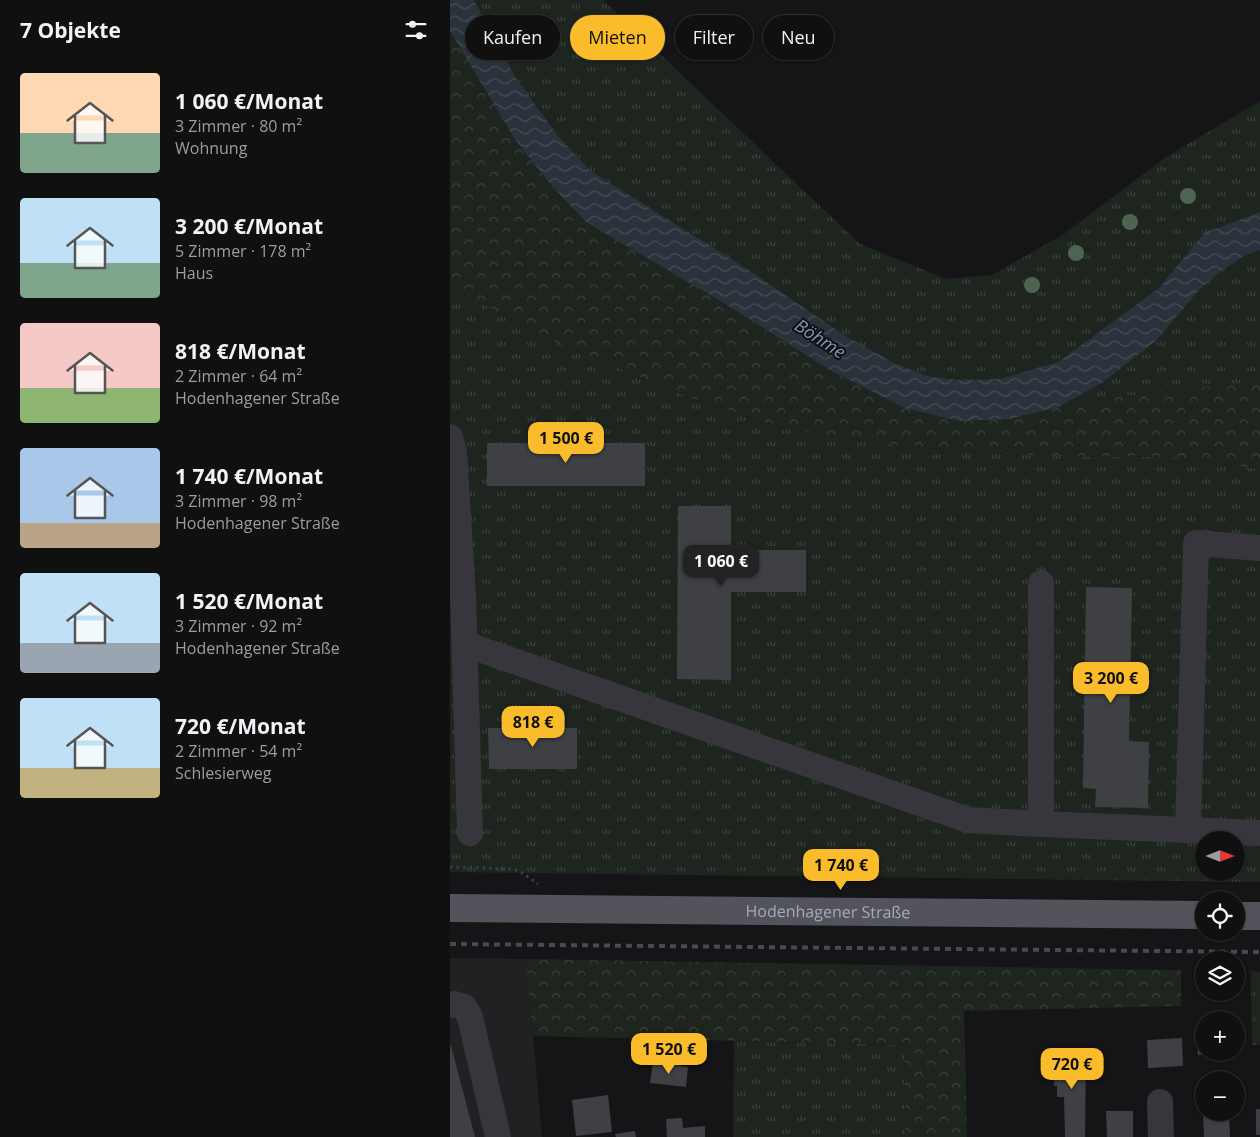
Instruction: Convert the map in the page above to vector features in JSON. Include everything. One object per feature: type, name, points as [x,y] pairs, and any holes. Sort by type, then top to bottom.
[{"type":"main road","name":"Hodenhagener Straße","points":[[450,908],[1195,915]]},
{"type":"main road","points":[[1245,916],[1260,916]]},
{"type":"street","points":[[450,437],[454,452],[463,596],[470,833]]},
{"type":"street","points":[[1188,830],[1196,543],[1260,548]]},
{"type":"street","points":[[1041,583],[1041,824]]},
{"type":"street","points":[[464,644],[968,820],[1260,833]]},
{"type":"street","points":[[450,1005],[454,1004],[464,1007],[470,1018],[498,1137]]},
{"type":"street","points":[[1160,1102],[1161,1137]]},
{"type":"shaded area","points":[[450,958],[526,959],[542,1137],[450,1137]]},
{"type":"green space","points":[[474,0],[603,0],[619,15],[570,15],[570,60],[665,59],[860,244],[946,279],[992,275],[1064,234],[1166,157],[1260,101],[1260,212],[1204,233],[1159,288],[1058,362],[1000,379],[958,380],[928,376],[892,362],[841,333],[749,270],[591,171],[558,136],[516,78],[506,60],[560,60],[560,15],[482,15]]},
{"type":"green space","points":[[450,31],[465,56],[465,60],[468,60],[517,141],[722,302],[833,372],[905,408],[1009,419],[1056,408],[1125,396],[1260,381],[1260,469],[1173,457],[1039,456],[888,445],[779,427],[686,396],[538,335],[450,285]]},
{"type":"green space","points":[[1260,250],[1260,381],[1125,396],[1056,408],[1102,383],[1157,340],[1199,290],[1219,273],[1244,256]]},
{"type":"green space","points":[[450,285],[538,335],[686,396],[779,427],[888,445],[1039,456],[1173,457],[1260,469],[1260,882],[450,872]]},
{"type":"green space","points":[[526,959],[1181,970],[1181,1006],[964,1011],[967,1137],[906,1137],[904,1045],[533,1036]]},
{"type":"green space","points":[[1251,971],[1260,972],[1260,1045],[1252,1045]]},
{"type":"green space","points":[[734,1041],[904,1045],[906,1137],[733,1137]]},
{"type":"water","points":[[450,0],[474,0],[482,15],[465,15],[465,56],[450,31]]},
{"type":"water","name":"Böhme","points":[[467,60],[506,60],[516,78],[558,136],[591,171],[749,270],[841,333],[892,362],[928,376],[958,380],[1000,379],[1058,362],[1159,288],[1204,233],[1260,212],[1260,250],[1244,256],[1219,273],[1199,290],[1157,340],[1102,383],[1056,408],[1009,419],[959,421],[905,408],[833,372],[722,302],[586,222],[552,186],[516,141]]},
{"type":"building","points":[[487,443],[645,443],[645,486],[487,486]]},
{"type":"building","points":[[678,506],[731,506],[731,550],[806,550],[806,592],[731,592],[731,680],[677,679]]},
{"type":"building","points":[[1086,587],[1132,588],[1129,741],[1149,742],[1148,808],[1095,807],[1096,789],[1083,788]]},
{"type":"building","points":[[488,728],[577,728],[577,769],[489,769]]},
{"type":"building","points":[[1182,1038],[1183,1066],[1148,1068],[1147,1040]]},
{"type":"building","points":[[451,1046],[475,1137],[450,1137]]},
{"type":"building","points":[[1054,1052],[1086,1052],[1085,1137],[1065,1137],[1064,1097],[1057,1097],[1057,1086],[1054,1086]]},
{"type":"building","points":[[653,1062],[688,1067],[686,1087],[650,1083]]},
{"type":"building","points":[[608,1095],[612,1132],[576,1136],[572,1100]]},
{"type":"building","points":[[1256,1109],[1260,1109],[1260,1135],[1256,1135]]},
{"type":"building","points":[[1106,1111],[1133,1111],[1133,1137],[1107,1137]]},
{"type":"building","points":[[682,1118],[683,1128],[705,1126],[705,1137],[667,1137],[666,1119]]},
{"type":"building","points":[[1203,1121],[1229,1121],[1230,1137],[1204,1137]]},
{"type":"building","points":[[635,1131],[636,1137],[616,1137],[615,1134]]},
{"type":"railway","points":[[450,944],[1260,952]]}]
